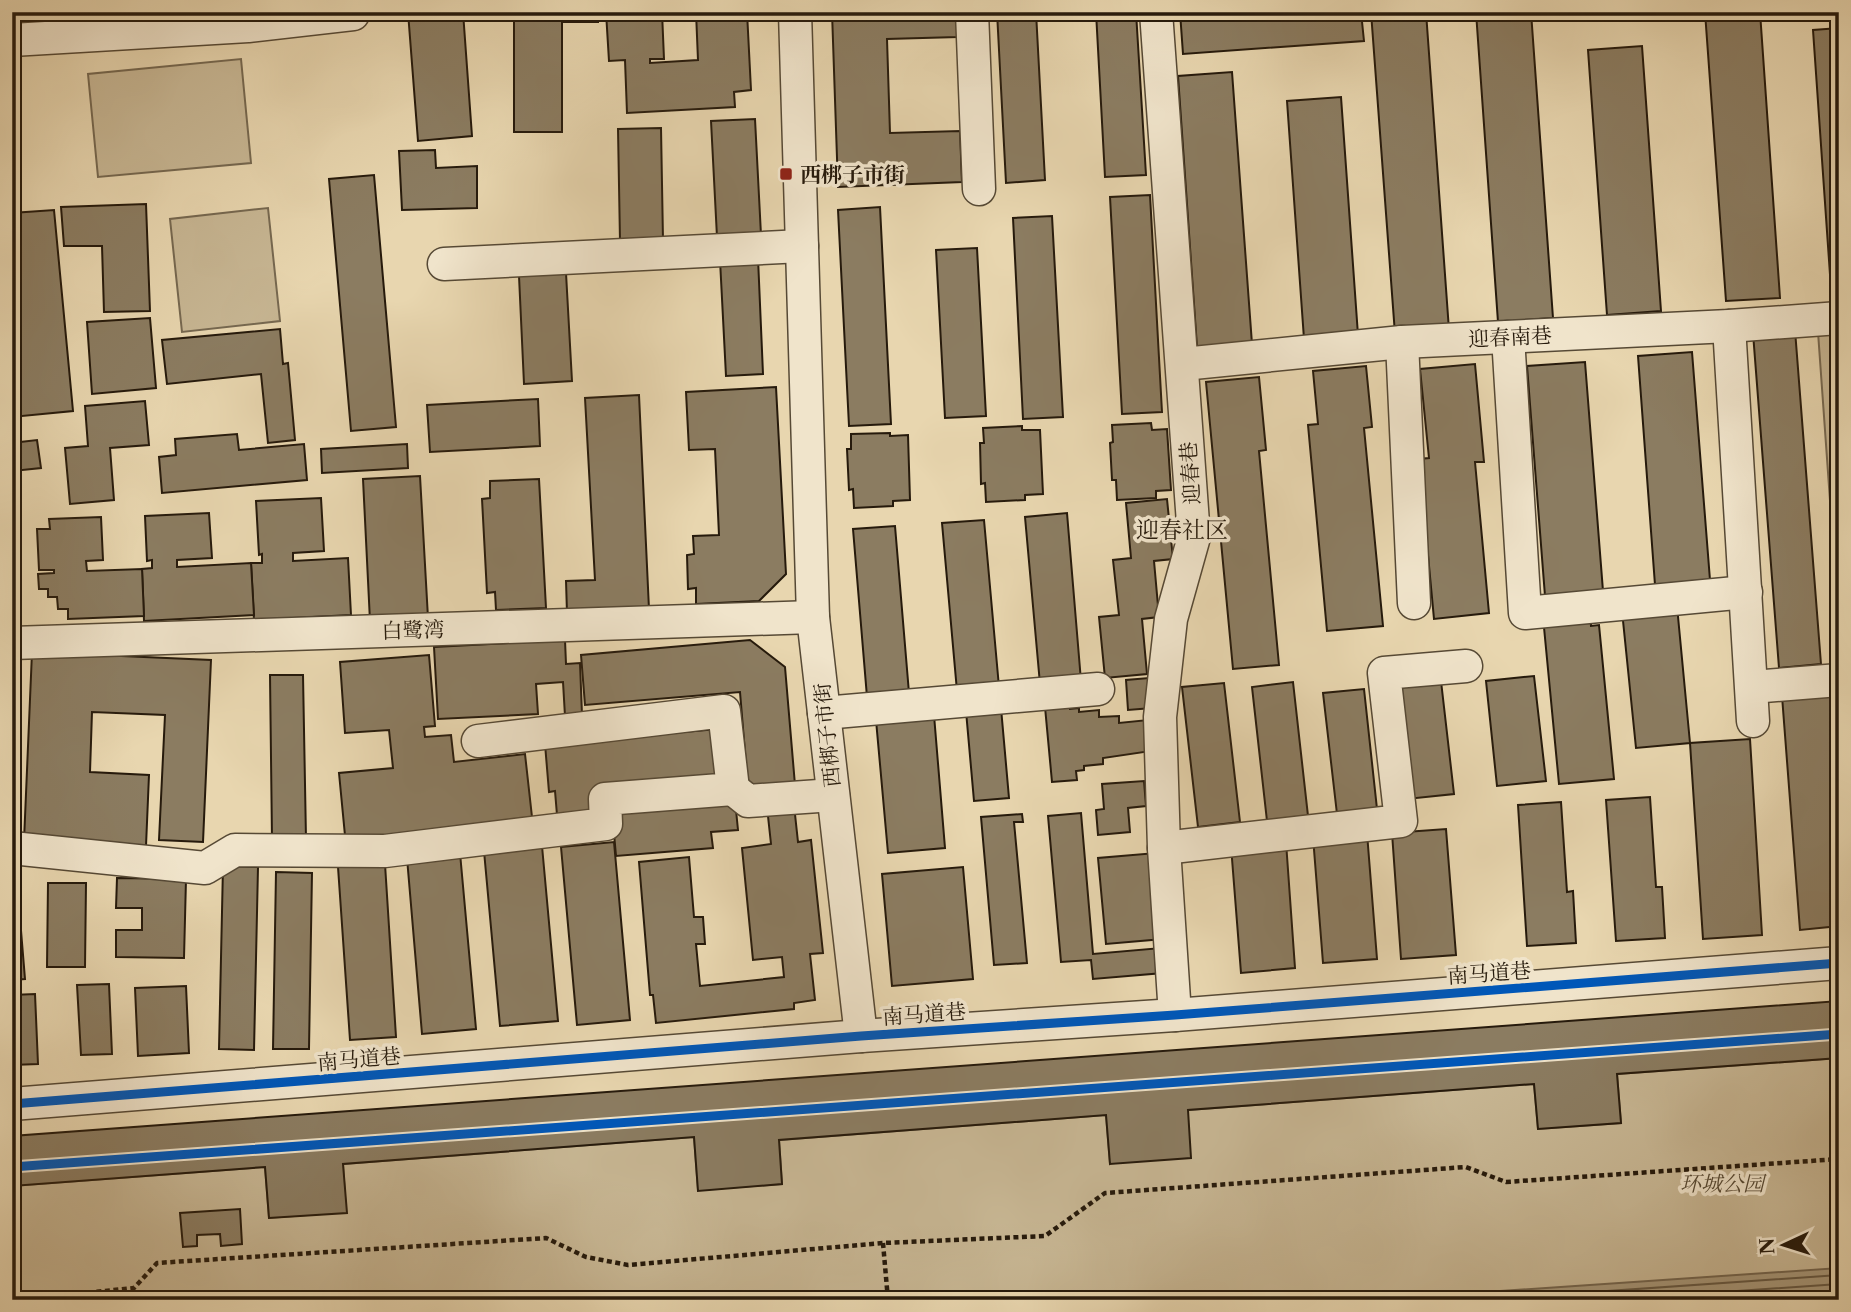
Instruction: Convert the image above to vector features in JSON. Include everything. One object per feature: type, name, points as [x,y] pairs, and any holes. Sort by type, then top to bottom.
[{"type":"street","points":[[12,40],[247,26],[353,12]]},
{"type":"street","name":"西梆子市街","points":[[795,12],[813,617],[861,1036]]},
{"type":"street","points":[[972,12],[979,189]]},
{"type":"street","name":"迎春巷","points":[[1156,12],[1194,537],[1171,619],[1160,717],[1164,848],[1175,1015]]},
{"type":"street","points":[[444,264],[802,246]]},
{"type":"street","name":"迎春南巷","points":[[1182,364],[1402,342],[1839,318]]},
{"type":"street","points":[[1729,326],[1754,721]]},
{"type":"street","points":[[1508,337],[1525,613],[1746,592]]},
{"type":"street","points":[[1402,342],[1414,603]]},
{"type":"street","name":"白鹭湾","points":[[12,643],[813,617]]},
{"type":"street","points":[[1164,848],[1401,821],[1384,673],[1466,666]]},
{"type":"street","points":[[1752,687],[1839,680]]},
{"type":"street","points":[[824,713],[1098,689]]},
{"type":"street","points":[[478,741],[724,711],[733,789]]},
{"type":"street","points":[[12,848],[205,868],[235,850],[384,851],[606,824],[605,799],[733,789],[748,801],[834,795]]},
{"type":"street","name":"南马道巷","points":[[12,1104],[861,1036],[1175,1015],[1839,963]]},
{"type":"path","points":[[12,1297],[26,1299],[134,1287],[157,1263],[546,1238],[586,1257],[628,1265],[883,1243],[1045,1236],[1105,1193],[1466,1167],[1506,1182],[1839,1159]]},
{"type":"path","points":[[883,1243],[888,1298]]},
{"type":"green space","points":[[241,59],[251,163],[98,177],[88,74]]},
{"type":"green space","points":[[268,208],[280,321],[182,332],[170,219]]},
{"type":"green space","points":[[1839,330],[1839,627],[1818,332]]},
{"type":"green space","name":"环城公园","points":[[1839,1058],[1839,1300],[12,1300],[12,1186],[265,1167],[269,1218],[346,1212],[343,1164],[694,1137],[698,1190],[782,1184],[779,1140],[1106,1115],[1110,1164],[1188,1110],[1534,1084],[1538,1129],[1621,1123],[1617,1074]]},
{"type":"water","points":[[1839,1268],[1839,1300],[1397,1300],[1397,1298]]},
{"type":"building","points":[[60,12],[135,12],[135,13],[60,18]]},
{"type":"building","points":[[408,12],[463,12],[472,136],[418,141]]},
{"type":"building","points":[[539,12],[598,12],[598,22],[562,22],[562,132],[514,132],[514,17],[539,17]]},
{"type":"building","points":[[606,12],[662,12],[664,59],[650,59],[650,63],[698,60],[696,12],[747,12],[751,90],[734,92],[735,107],[627,113],[625,60],[609,61]]},
{"type":"building","points":[[832,12],[957,12],[958,37],[887,39],[890,133],[960,131],[962,182],[838,187]]},
{"type":"building","points":[[997,12],[1036,12],[1045,180],[1006,183]]},
{"type":"building","points":[[1096,12],[1136,12],[1146,175],[1105,177]]},
{"type":"building","points":[[1180,12],[1361,12],[1364,41],[1183,54]]},
{"type":"building","points":[[1371,12],[1426,12],[1449,330],[1395,334]]},
{"type":"building","points":[[1476,12],[1531,12],[1553,318],[1498,322]]},
{"type":"building","points":[[1705,12],[1760,12],[1780,298],[1726,301]]},
{"type":"building","points":[[1839,28],[1839,288],[1831,289],[1813,30]]},
{"type":"building","points":[[1642,46],[1661,311],[1607,315],[1588,50]]},
{"type":"building","points":[[1232,72],[1252,344],[1197,347],[1178,76]]},
{"type":"building","points":[[1341,97],[1358,335],[1304,339],[1287,101]]},
{"type":"building","points":[[755,119],[761,235],[717,237],[711,121]]},
{"type":"building","points":[[661,128],[663,240],[620,241],[618,129]]},
{"type":"building","points":[[435,150],[436,168],[477,166],[477,208],[402,210],[399,151]]},
{"type":"building","points":[[374,175],[396,427],[351,431],[329,179]]},
{"type":"building","points":[[1150,195],[1162,412],[1122,414],[1110,197]]},
{"type":"building","points":[[146,204],[150,311],[104,312],[102,246],[64,246],[61,207]]},
{"type":"building","points":[[880,207],[891,424],[849,426],[838,210]]},
{"type":"building","points":[[54,210],[73,411],[12,417],[12,213]]},
{"type":"building","points":[[1052,216],[1063,417],[1023,419],[1013,218]]},
{"type":"building","points":[[977,248],[986,416],[945,418],[936,250]]},
{"type":"building","points":[[758,258],[763,374],[726,376],[720,260]]},
{"type":"building","points":[[566,273],[572,381],[524,384],[519,276]]},
{"type":"building","points":[[150,318],[156,388],[92,394],[87,322]]},
{"type":"building","points":[[280,329],[283,364],[288,363],[295,440],[268,443],[261,374],[167,384],[162,340]]},
{"type":"building","points":[[1795,330],[1821,664],[1779,668],[1753,333]]},
{"type":"building","points":[[1692,352],[1710,580],[1655,585],[1638,356]]},
{"type":"building","points":[[1585,362],[1603,591],[1545,596],[1527,366]]},
{"type":"building","points":[[1475,364],[1484,462],[1475,462],[1489,613],[1434,619],[1419,459],[1429,458],[1420,369]]},
{"type":"building","points":[[1366,366],[1372,427],[1364,428],[1383,626],[1327,631],[1308,425],[1318,424],[1313,371]]},
{"type":"building","points":[[1259,377],[1266,450],[1259,451],[1279,665],[1233,669],[1206,382]]},
{"type":"building","points":[[776,387],[786,574],[759,601],[696,604],[696,588],[688,589],[687,555],[694,554],[693,536],[719,535],[715,449],[689,450],[686,392]]},
{"type":"building","points":[[639,395],[649,609],[567,613],[566,581],[595,580],[585,398]]},
{"type":"building","points":[[538,399],[540,446],[430,452],[427,405]]},
{"type":"building","points":[[145,401],[149,445],[110,448],[114,500],[70,504],[65,448],[88,446],[85,406]]},
{"type":"building","points":[[1151,423],[1152,430],[1167,429],[1171,490],[1156,491],[1156,498],[1117,500],[1116,480],[1112,480],[1112,425]]},
{"type":"building","points":[[1022,426],[1022,430],[1040,430],[1043,494],[1025,495],[1025,500],[986,502],[985,483],[981,484],[980,443],[984,443],[983,428]]},
{"type":"building","points":[[890,433],[890,436],[908,435],[910,500],[893,501],[893,506],[854,508],[853,489],[849,490],[847,449],[851,449],[851,434]]},
{"type":"building","points":[[237,434],[239,450],[304,444],[307,480],[162,493],[159,457],[176,455],[175,439]]},
{"type":"building","points":[[37,440],[41,468],[13,471],[12,443]]},
{"type":"building","points":[[407,444],[408,468],[322,473],[321,449]]},
{"type":"building","points":[[420,476],[428,618],[370,621],[363,479]]},
{"type":"building","points":[[539,479],[546,608],[496,610],[495,592],[487,593],[482,499],[490,498],[490,481]]},
{"type":"building","points":[[321,498],[324,551],[293,553],[293,561],[348,558],[351,615],[254,620],[251,563],[262,563],[262,554],[259,555],[256,501]]},
{"type":"building","points":[[1167,499],[1173,559],[1154,561],[1159,617],[1142,619],[1147,674],[1105,678],[1099,617],[1119,615],[1113,560],[1131,558],[1126,503]]},
{"type":"building","points":[[209,513],[212,558],[177,560],[177,567],[251,563],[254,615],[144,621],[142,569],[152,568],[152,560],[147,561],[145,516]]},
{"type":"building","points":[[1067,513],[1081,681],[1040,684],[1025,517]]},
{"type":"building","points":[[101,517],[103,560],[86,561],[87,571],[142,569],[144,616],[68,619],[68,609],[58,609],[57,597],[48,597],[48,589],[39,589],[38,574],[54,573],[54,570],[39,570],[37,529],[50,529],[49,519]]},
{"type":"building","points":[[984,520],[999,687],[957,691],[942,523]]},
{"type":"building","points":[[895,526],[909,693],[867,697],[853,529]]},
{"type":"building","points":[[1677,606],[1690,743],[1636,748],[1622,611]]},
{"type":"building","points":[[1590,612],[1591,626],[1599,625],[1614,779],[1559,784],[1543,617]]},
{"type":"building","points":[[565,640],[566,664],[580,663],[582,715],[565,716],[563,682],[536,684],[538,714],[438,719],[434,647]]},
{"type":"building","points":[[750,640],[785,667],[795,785],[748,789],[740,692],[585,705],[581,655]]},
{"type":"building","points":[[32,652],[211,660],[203,842],[159,840],[165,715],[92,712],[90,772],[149,775],[146,846],[24,841]]},
{"type":"building","points":[[429,655],[435,726],[424,727],[425,737],[451,735],[454,762],[525,754],[533,826],[346,846],[339,773],[393,768],[389,730],[345,733],[340,662]]},
{"type":"building","points":[[270,675],[303,675],[306,839],[272,840]]},
{"type":"building","points":[[1534,676],[1546,781],[1497,786],[1486,681]]},
{"type":"building","points":[[1149,678],[1152,708],[1128,710],[1126,680]]},
{"type":"building","points":[[1441,681],[1454,794],[1407,799],[1393,687]]},
{"type":"building","points":[[1293,682],[1308,816],[1267,821],[1252,687]]},
{"type":"building","points":[[1224,683],[1240,822],[1198,827],[1182,687]]},
{"type":"building","points":[[1364,689],[1377,809],[1337,814],[1323,693]]},
{"type":"building","points":[[1839,691],[1839,926],[1800,930],[1782,696]]},
{"type":"building","points":[[1070,704],[1070,709],[1079,708],[1079,712],[1099,710],[1099,717],[1119,716],[1119,723],[1148,720],[1151,751],[1103,758],[1103,764],[1084,766],[1084,770],[1076,771],[1077,780],[1052,782],[1045,707]]},
{"type":"building","points":[[1001,708],[1009,798],[974,801],[966,711]]},
{"type":"building","points":[[934,715],[945,848],[888,853],[876,720]]},
{"type":"building","points":[[718,729],[722,777],[600,811],[557,815],[555,791],[549,792],[545,744]]},
{"type":"building","points":[[1750,739],[1762,935],[1703,939],[1690,743]]},
{"type":"building","points":[[1144,781],[1146,806],[1128,808],[1130,832],[1098,835],[1096,810],[1104,809],[1102,784]]},
{"type":"building","points":[[1650,797],[1656,887],[1662,887],[1665,938],[1616,941],[1606,800]]},
{"type":"building","points":[[735,800],[738,830],[711,832],[713,848],[616,856],[612,811]]},
{"type":"building","points":[[1561,802],[1567,892],[1573,891],[1576,943],[1527,946],[1518,805]]},
{"type":"building","points":[[794,805],[798,842],[811,840],[823,953],[810,954],[815,1000],[794,1003],[794,1009],[656,1023],[653,995],[650,995],[639,862],[689,857],[694,917],[703,917],[705,944],[696,944],[700,986],[784,977],[782,957],[753,960],[742,848],[771,844],[767,807]]},
{"type":"building","points":[[1081,813],[1093,954],[1161,948],[1163,973],[1093,979],[1091,960],[1061,962],[1048,816]]},
{"type":"building","points":[[1022,814],[1023,822],[1014,822],[1027,963],[994,965],[981,817]]},
{"type":"building","points":[[1446,829],[1456,955],[1401,959],[1392,833]]},
{"type":"building","points":[[1367,833],[1377,959],[1323,963],[1313,837]]},
{"type":"building","points":[[614,842],[630,1020],[577,1025],[561,847]]},
{"type":"building","points":[[1286,842],[1295,968],[1241,973],[1231,846]]},
{"type":"building","points":[[542,846],[558,1021],[500,1026],[484,851]]},
{"type":"building","points":[[460,853],[476,1029],[422,1034],[407,858]]},
{"type":"building","points":[[1156,853],[1163,939],[1106,944],[1098,858]]},
{"type":"building","points":[[385,864],[396,1037],[350,1040],[338,867]]},
{"type":"building","points":[[223,866],[258,867],[254,1050],[219,1049]]},
{"type":"building","points":[[963,867],[973,979],[892,986],[882,874]]},
{"type":"building","points":[[276,872],[312,873],[309,1049],[273,1049]]},
{"type":"building","points":[[117,878],[186,879],[184,958],[116,957],[116,930],[142,930],[142,908],[116,908]]},
{"type":"building","points":[[12,882],[17,882],[25,979],[12,980]]},
{"type":"building","points":[[48,883],[86,883],[85,967],[47,967]]},
{"type":"building","points":[[109,984],[112,1054],[81,1055],[77,985]]},
{"type":"building","points":[[186,986],[189,1053],[138,1056],[135,988]]},
{"type":"building","points":[[35,994],[38,1064],[12,1065],[12,995]]},
{"type":"building","points":[[1839,1001],[1839,1058],[1617,1074],[1621,1123],[1538,1129],[1534,1084],[1188,1110],[1191,1158],[1110,1164],[1106,1115],[779,1140],[782,1184],[698,1191],[694,1137],[343,1164],[347,1213],[269,1218],[265,1167],[12,1186],[12,1136]]},
{"type":"building","points":[[240,1209],[242,1244],[221,1246],[220,1234],[197,1235],[197,1246],[183,1247],[180,1213]]},
{"type":"cycle path","points":[[12,1104],[861,1036],[1175,1015],[1839,963]]},
{"type":"cycle path","points":[[12,1167],[1839,1034]]},
{"type":"place","name":"西梆子市街","points":[[786,174]]},
{"type":"district","name":"迎春社区","points":[[1182,530]]}]
